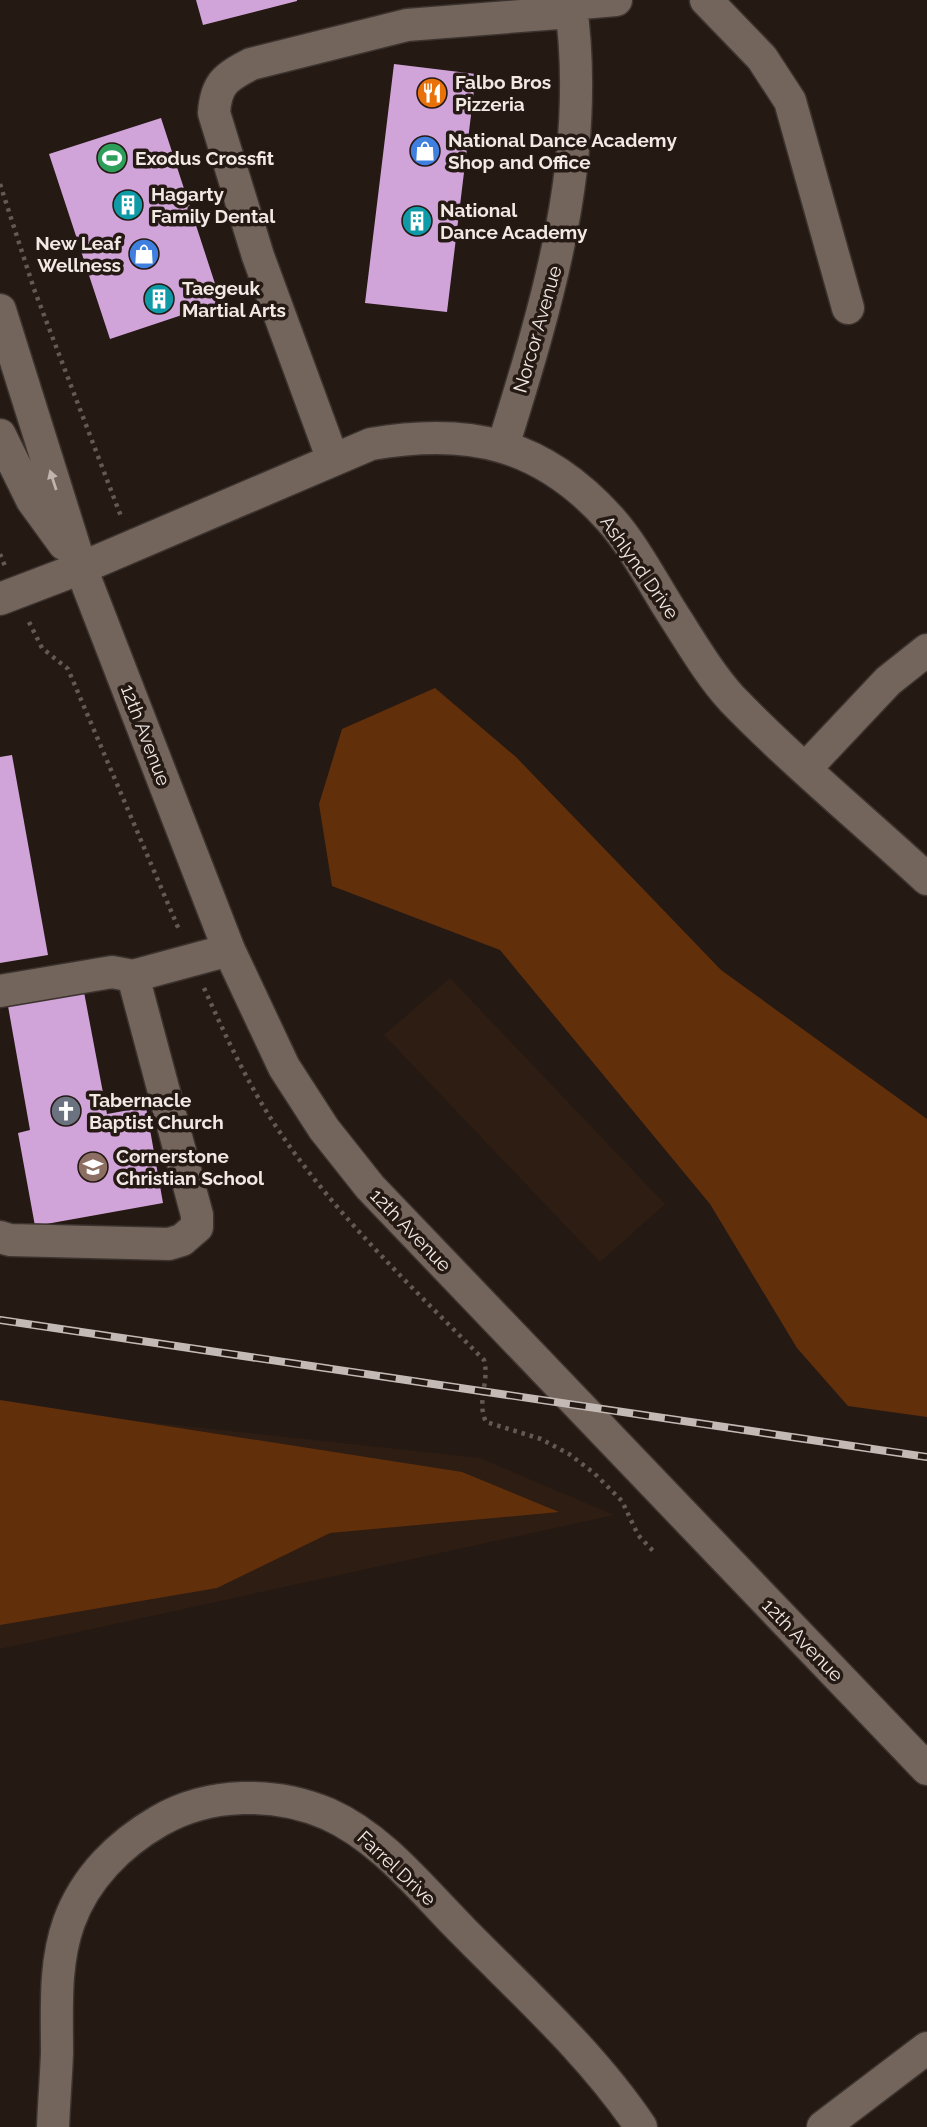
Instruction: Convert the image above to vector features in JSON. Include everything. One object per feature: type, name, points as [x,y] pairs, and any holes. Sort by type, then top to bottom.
[{"type":"street","points":[[333,460],[258,256],[214,113],[215,94],[227,76],[251,64],[407,25],[616,0]]},
{"type":"street","points":[[706,0],[762,58],[790,101],[848,309]]},
{"type":"street","name":"Norcor Avenue","points":[[503,446],[546,309],[564,227],[574,130],[570,6]]},
{"type":"street","name":"12th Avenue","points":[[0,310],[80,568],[229,950],[284,1067],[324,1129],[370,1187],[927,1769]]},
{"type":"street","name":"12th Avenue","points":[[0,435],[32,500],[80,568]]},
{"type":"street","name":"Ashlynd Drive","points":[[0,599],[80,568],[371,444],[417,436],[464,438],[503,446],[546,465],[579,488],[612,521],[704,662],[731,698],[927,878]]},
{"type":"street","points":[[806,768],[888,681],[927,650]]},
{"type":"street","points":[[0,991],[112,972],[133,976],[229,950]]},
{"type":"street","points":[[0,1237],[10,1240],[169,1244],[182,1240],[197,1227],[197,1215],[133,976]]},
{"type":"street","name":"Farrel Drive","points":[[53,2127],[57,1971],[69,1920],[79,1899],[94,1875],[122,1845],[142,1830],[170,1814],[209,1802],[238,1798],[300,1804],[328,1814],[376,1843],[559,2028],[612,2085],[641,2127]]},
{"type":"street","points":[[822,2127],[927,2048]]},
{"type":"path","points":[[0,184],[34,289],[132,546]]},
{"type":"path","points":[[569,1454],[622,1501],[638,1535],[655,1553]]},
{"type":"shaded area","points":[[435,688],[516,757],[721,970],[927,1119],[927,1417],[848,1406],[797,1348],[710,1204],[500,950],[332,886],[319,804],[342,729]]},
{"type":"shaded area","points":[[450,978],[665,1204],[600,1262],[384,1035]]},
{"type":"shaded area","points":[[0,1400],[462,1472],[559,1512],[330,1533],[217,1588],[0,1625]]},
{"type":"shaded area","points":[[0,1406],[480,1458],[614,1515],[0,1649]]},
{"type":"building","points":[[196,0],[297,0],[297,1],[203,25]]},
{"type":"building","points":[[394,64],[476,74],[447,312],[365,303]]},
{"type":"building","points":[[161,118],[221,302],[110,339],[49,154]]},
{"type":"building","points":[[12,755],[48,955],[0,963],[0,757]]},
{"type":"building","name":"Tabernacle Baptist Church","points":[[84,992],[107,1114],[146,1107],[163,1203],[35,1226],[18,1133],[30,1130],[8,1006]]},
{"type":"railway","points":[[0,1320],[927,1457]]},
{"type":"place","name":"Falbo Bros Pizzeria","points":[[432,93]]},
{"type":"place","name":"National Dance Academy Shop and Office","points":[[425,151]]},
{"type":"place","name":"Exodus Crossfit","points":[[112,158]]},
{"type":"place","name":"Hagarty Family Dental","points":[[128,205]]},
{"type":"place","name":"National Dance Academy","points":[[417,221]]},
{"type":"place","name":"New Leaf Wellness","points":[[144,254]]},
{"type":"place","name":"Taegeuk Martial Arts","points":[[159,299]]},
{"type":"place","name":"Tabernacle Baptist Church","points":[[66,1111]]},
{"type":"place","name":"Cornerstone Christian School","points":[[93,1167]]}]
